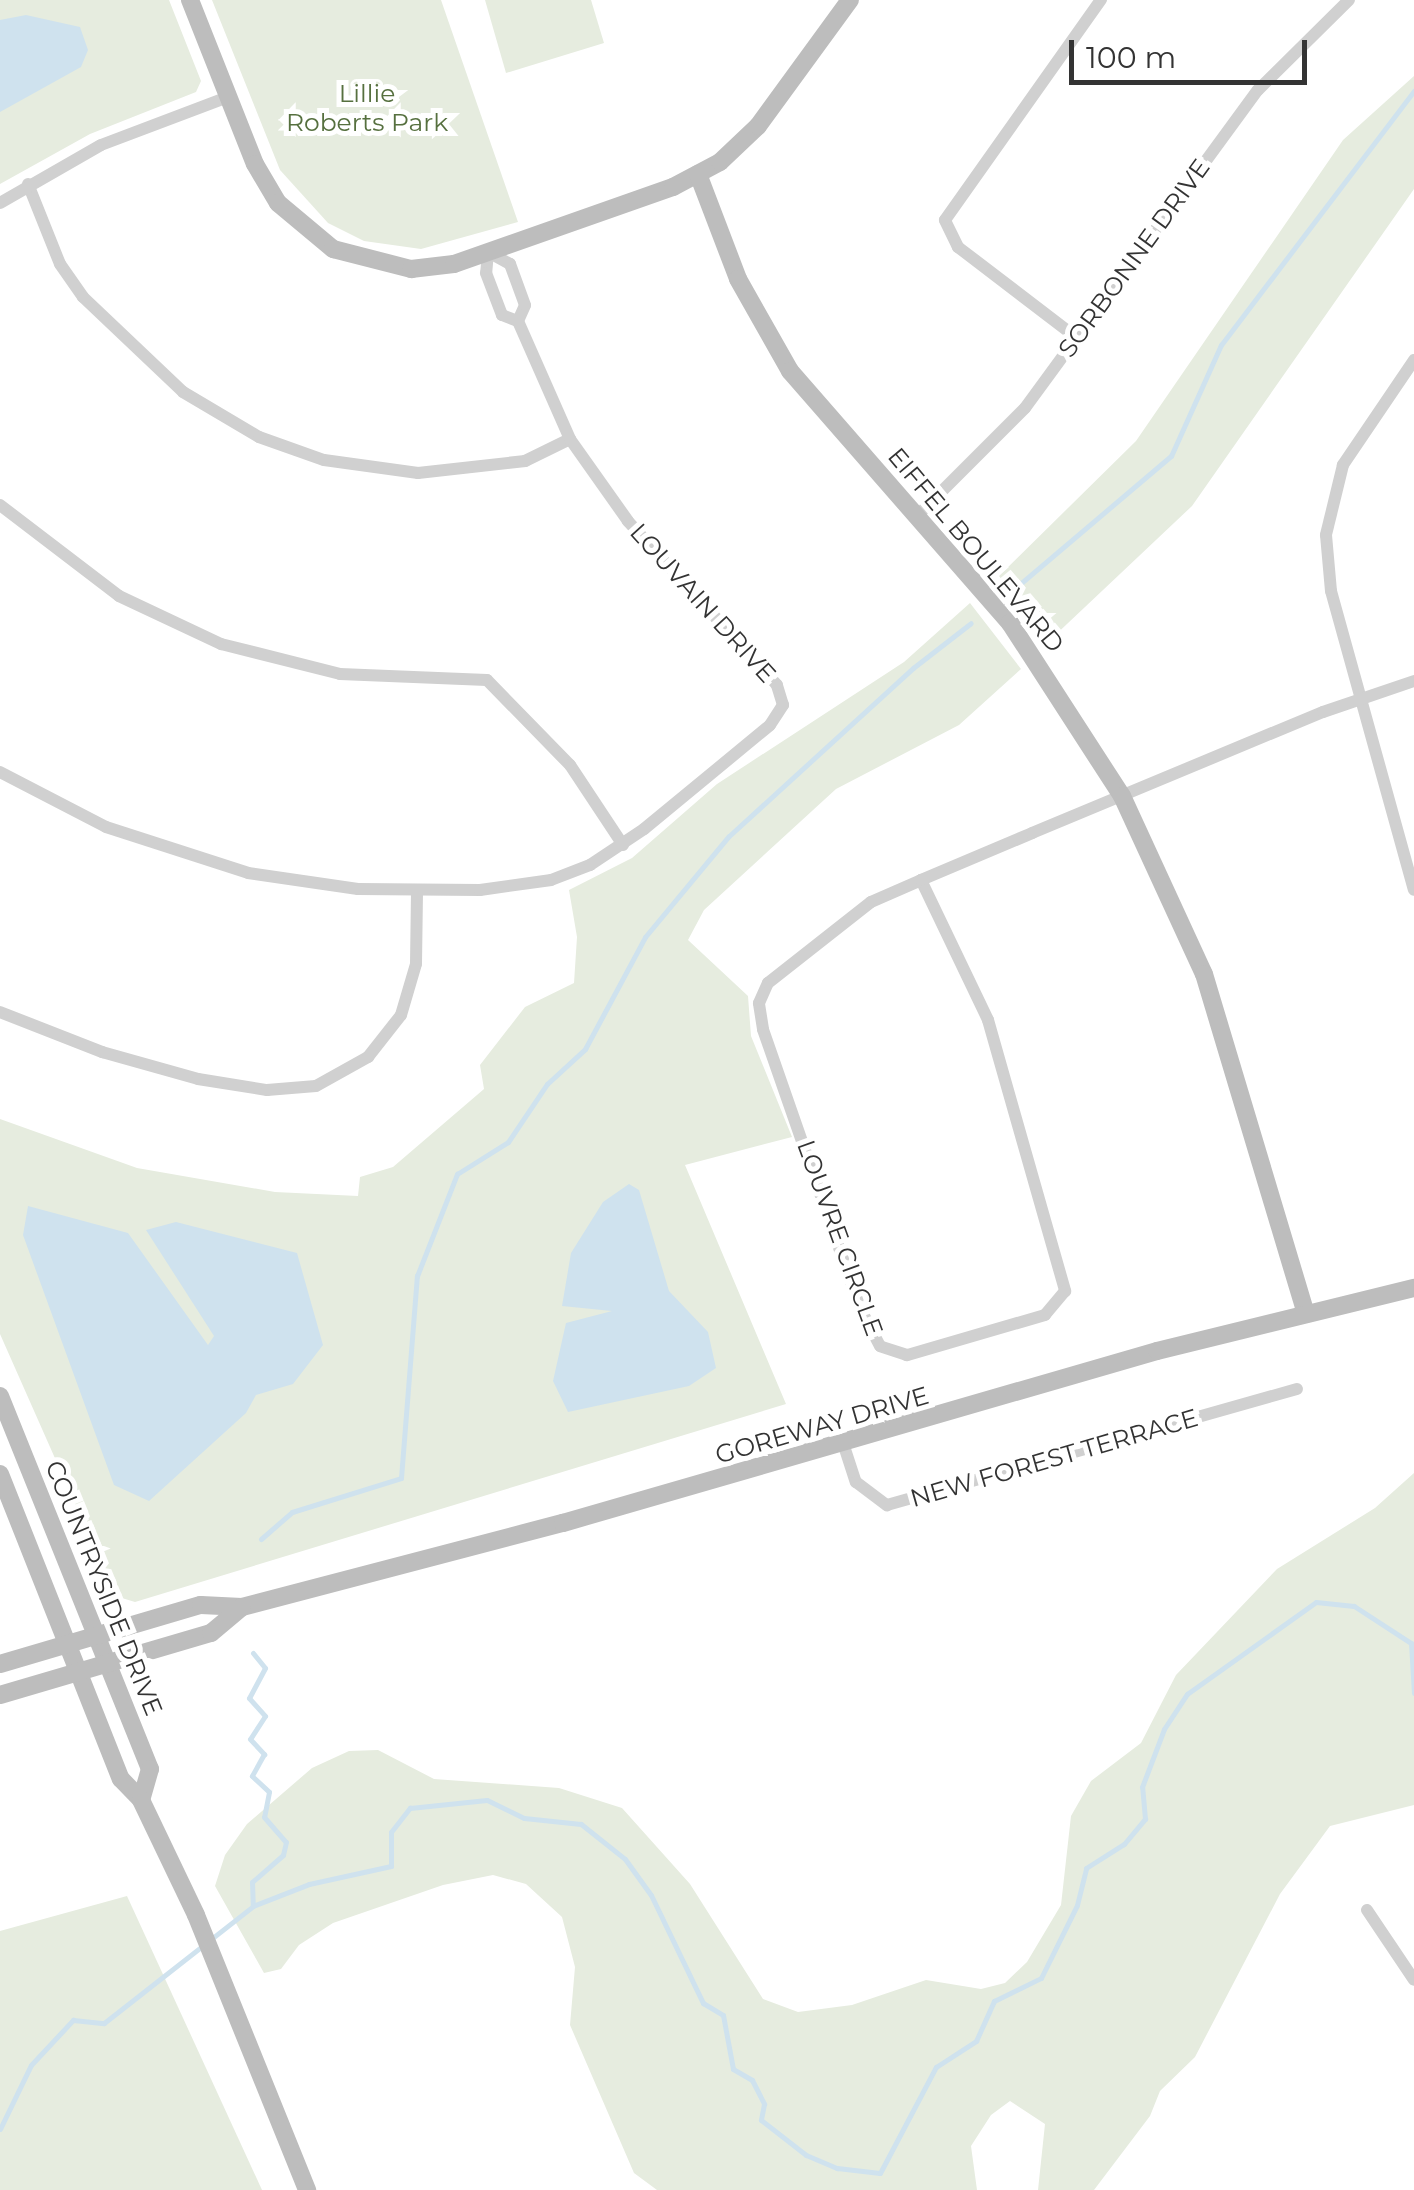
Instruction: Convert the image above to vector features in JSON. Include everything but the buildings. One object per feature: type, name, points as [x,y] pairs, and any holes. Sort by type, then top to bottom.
[{"type":"street","points":[[190,0],[264,184],[315,238],[352,258],[394,268],[442,266],[488,252],[698,174],[751,135],[850,0]]},
{"type":"street","points":[[1076,338],[949,240],[946,220],[1101,0]]},
{"type":"street","name":"SORBONNE DRIVE","points":[[918,515],[1010,426],[1258,90],[1350,0]]},
{"type":"street","points":[[0,203],[101,145],[228,97]]},
{"type":"street","name":"EIFFEL BOULEVARD","points":[[698,174],[738,279],[790,371],[1010,623],[1122,796],[1204,974],[1306,1314]]},
{"type":"street","points":[[28,184],[60,264],[82,297],[171,383],[258,437],[324,460],[418,474],[525,461],[570,438]]},
{"type":"street","name":"LOUVAIN DRIVE","points":[[0,772],[91,820],[216,864],[322,886],[418,893],[540,882],[624,846],[770,725],[780,715],[782,693],[628,521],[570,438],[518,322],[502,315],[486,273],[488,252],[510,264],[525,304],[518,322]]},
{"type":"street","points":[[1414,360],[1410,375],[1343,465],[1328,514],[1331,591],[1414,890]]},
{"type":"street","points":[[0,505],[118,596],[221,644],[340,674],[487,680],[570,765],[624,846]]},
{"type":"street","name":"LOUVRE CIRCLE","points":[[921,880],[988,1020],[1065,1290],[1044,1315],[907,1354],[892,1353],[872,1335],[759,1003],[768,983],[831,927],[921,880],[1362,697],[1414,681]]},
{"type":"street","points":[[0,1012],[102,1052],[198,1079],[267,1090],[316,1086],[368,1057],[401,1015],[416,964],[418,893]]},
{"type":"street","name":"GOREWAY DRIVE","points":[[0,1664],[202,1605],[242,1608],[844,1446],[1157,1351],[1414,1288]]},
{"type":"street","name":"NEW FOREST TERRACE","points":[[844,1446],[856,1482],[888,1505],[1298,1389]]},
{"type":"street","name":"COUNTRYSIDE DRIVE","points":[[0,1396],[150,1769],[141,1800]]},
{"type":"street","name":"COUNTRYSIDE DRIVE","points":[[0,1474],[121,1779],[141,1800],[196,1915],[307,2190]]},
{"type":"street","name":"GOREWAY DRIVE","points":[[0,1694],[211,1633],[242,1608]]},
{"type":"street","points":[[1366,1910],[1414,1980]]},
{"type":"green space","points":[[0,0],[169,0],[201,81],[196,92],[90,134],[0,184]]},
{"type":"green space","name":"Lillie Roberts Park","points":[[212,0],[441,0],[518,222],[421,249],[364,241],[328,223],[280,170]]},
{"type":"green space","points":[[485,0],[591,0],[604,43],[506,73]]},
{"type":"green space","points":[[1414,76],[1414,189],[1192,506],[1049,641],[999,576],[1136,441],[1343,140]]},
{"type":"green space","points":[[970,603],[1021,669],[959,725],[836,789],[704,910],[688,940],[748,996],[751,1036],[792,1137],[685,1165],[786,1404],[135,1602],[102,1592],[77,1508],[0,1334],[0,1119],[137,1168],[275,1192],[358,1196],[360,1177],[393,1167],[484,1089],[480,1065],[525,1007],[574,983],[577,937],[569,890],[632,858],[717,784],[904,662]]},
{"type":"green space","points":[[1414,1473],[1414,1805],[1330,1826],[1280,1894],[1195,2057],[1160,2091],[1150,2116],[1094,2190],[1038,2190],[1045,2124],[1010,2101],[991,2115],[971,2146],[977,2190],[657,2190],[634,2173],[570,2025],[575,1967],[562,1917],[526,1884],[493,1875],[443,1885],[333,1923],[299,1945],[281,1969],[264,1973],[215,1886],[225,1855],[247,1824],[312,1768],[349,1751],[378,1750],[434,1779],[559,1788],[622,1808],[690,1884],[763,1999],[798,2012],[852,2005],[926,1980],[981,1989],[1005,1983],[1027,1962],[1061,1905],[1071,1816],[1091,1781],[1141,1743],[1176,1675],[1277,1569],[1375,1508]]},
{"type":"green space","points":[[127,1896],[262,2190],[0,2190],[0,1931]]},
{"type":"water","points":[[26,15],[80,27],[88,50],[81,67],[0,112],[0,20]]},
{"type":"water","points":[[629,1184],[639,1190],[669,1291],[708,1332],[716,1368],[689,1386],[568,1412],[553,1381],[566,1323],[612,1311],[562,1306],[571,1253],[603,1202]]},
{"type":"water","points":[[28,1206],[128,1233],[208,1345],[214,1336],[146,1230],[176,1222],[297,1253],[323,1345],[293,1384],[256,1395],[246,1413],[149,1501],[114,1485],[23,1235]]},
{"type":"waterway","points":[[1014,589],[1171,456],[1221,345],[1414,91]]},
{"type":"waterway","points":[[261,1539],[292,1512],[401,1478],[417,1276],[457,1174],[508,1142],[547,1084],[585,1049],[645,937],[729,836],[913,668],[971,623]]},
{"type":"waterway","points":[[0,2129],[31,2065],[73,2020],[104,2023],[253,1906],[309,1884],[391,1866],[391,1832],[410,1808],[487,1800],[524,1818],[581,1824],[625,1859],[651,1895],[703,2003],[723,2015],[733,2069],[752,2080],[764,2104],[761,2120],[806,2155],[837,2168],[880,2173],[936,2067],[976,2041],[994,2001],[1041,1978],[1077,1905],[1086,1868],[1124,1844],[1145,1819],[1142,1787],[1164,1729],[1187,1694],[1316,1602],[1354,1606],[1411,1643],[1414,1693]]},
{"type":"waterway","points":[[253,1653],[265,1668],[249,1698],[265,1716],[250,1739],[264,1754],[252,1776],[269,1792],[264,1817],[286,1842],[283,1855],[252,1882],[253,1906]]}]
